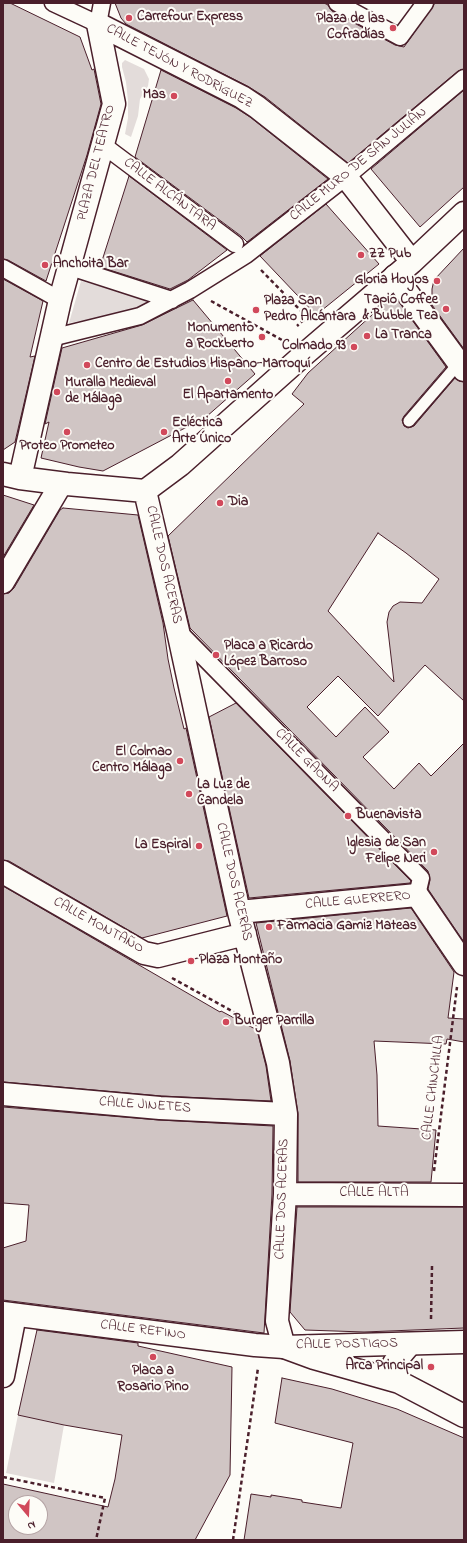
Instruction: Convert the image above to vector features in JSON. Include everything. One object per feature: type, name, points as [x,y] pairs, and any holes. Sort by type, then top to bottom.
[{"type":"street","points":[[53,3],[98,24],[102,3]]},
{"type":"street","points":[[337,3],[400,37],[425,3]]},
{"type":"street","name":"PLAZA DEL TEATRO","points":[[12,476],[52,338],[60,300],[114,104],[98,24]]},
{"type":"street","name":"CALLE TEJÓN Y RODRÍGUEZ","points":[[98,24],[242,97],[346,177],[412,262]]},
{"type":"street","name":"CALLE MURO DE SAN JULIÁN","points":[[188,291],[250,253],[346,177],[464,78]]},
{"type":"street","name":"CALLE ALCÁNTARA","points":[[103,145],[235,244]]},
{"type":"street","points":[[12,476],[62,484],[145,491],[180,465],[412,262],[464,213]]},
{"type":"street","points":[[70,267],[172,300]]},
{"type":"street","points":[[3,268],[60,300]]},
{"type":"street","points":[[395,276],[461,367]]},
{"type":"street","points":[[52,338],[140,316],[188,291]]},
{"type":"street","points":[[3,582],[62,484]]},
{"type":"street","name":"CALLE DOS ACERAS","points":[[145,491],[178,631],[245,934],[278,1063],[286,1114],[285,1194],[277,1321],[284,1347]]},
{"type":"street","name":"CALLE GAONA","points":[[178,631],[421,878],[417,895]]},
{"type":"street","name":"CALLE MONTAÑO","points":[[3,872],[144,953],[158,956],[245,934]]},
{"type":"street","name":"CALLE GUERRERO","points":[[240,912],[417,895],[462,970]]},
{"type":"street","name":"CALLE JINETES","points":[[3,1094],[160,1108],[286,1114]]},
{"type":"street","name":"CALLE ALTA","points":[[285,1194],[464,1195]]},
{"type":"street","points":[[3,1376],[9,1314]]},
{"type":"street","name":"CALLE REFINO","points":[[9,1314],[255,1345],[284,1347]]},
{"type":"street","name":"CALLE POSTIGOS","points":[[284,1347],[464,1342]]},
{"type":"street","name":"CALLE POSTIGOS","points":[[399,1382],[394,1368],[394,1363],[410,1344]]},
{"type":"street","points":[[284,1347],[314,1358],[399,1382],[464,1416]]},
{"type":"lane","points":[[409,421],[461,367]]},
{"type":"path","points":[[250,253],[306,317],[292,331]]},
{"type":"path","points":[[188,291],[282,340],[286,344]]},
{"type":"path","points":[[282,340],[287,335]]},
{"type":"path","name":"CALLE CHINCHILLA","points":[[433,1195],[433,1184],[462,970]]},
{"type":"path","points":[[171,978],[247,1019]]},
{"type":"path","points":[[431,1323],[432,1266]]},
{"type":"path","points":[[233,1540],[259,1366]]},
{"type":"path","points":[[3,1477],[105,1498],[96,1540]]},
{"type":"shaded area","points":[[125,60],[144,69],[149,79],[148,86],[140,99],[138,116],[131,137],[125,134],[128,118],[128,101],[122,63]]},
{"type":"shaded area","points":[[81,281],[150,300],[129,312],[69,323]]},
{"type":"shaded area","points":[[18,1415],[64,1425],[54,1483],[6,1473]]},
{"type":"building","points":[[3,3],[10,3],[80,37],[92,70],[94,69],[101,104],[87,155],[46,281],[8,260],[3,259]]},
{"type":"building","points":[[115,3],[324,3],[328,5],[332,11],[395,45],[404,47],[435,3],[464,3],[464,69],[458,71],[348,163],[265,97],[249,87],[126,24],[121,18]]},
{"type":"building","points":[[161,70],[236,108],[250,117],[328,179],[247,242],[135,157]]},
{"type":"building","points":[[464,90],[464,187],[420,227],[371,169]]},
{"type":"building","points":[[129,176],[227,250],[188,280],[170,289],[100,267]]},
{"type":"building","points":[[326,204],[379,264],[316,315],[260,256]]},
{"type":"building","points":[[464,248],[464,349],[432,305],[432,289],[434,280]]},
{"type":"building","points":[[3,279],[43,301],[30,357],[35,356],[15,442],[3,450]]},
{"type":"building","points":[[394,295],[446,367],[404,416],[402,420],[404,426],[408,428],[414,426],[455,378],[464,382],[464,701],[425,665],[378,716],[338,676],[307,707],[336,737],[365,707],[389,732],[363,757],[394,789],[419,763],[431,776],[464,743],[464,942],[428,889],[430,880],[428,871],[190,628],[168,536],[304,404],[292,394],[308,373]],"holes":[[[378,533],[439,579],[422,603],[400,602],[393,606],[389,612],[387,622],[394,682],[328,611]]]},
{"type":"building","points":[[193,300],[255,374],[206,417],[103,471],[41,458],[49,422],[45,424],[62,348],[142,325]]},
{"type":"building","points":[[3,495],[34,505],[3,557]]},
{"type":"building","points":[[63,508],[138,515],[163,623],[174,688],[184,729],[186,728],[227,916],[142,938],[9,861],[3,860],[3,594],[9,593],[14,588],[60,510]]},
{"type":"building","points":[[236,703],[411,881],[410,883],[249,898],[209,717]]},
{"type":"building","points":[[3,886],[220,1012],[221,1011],[257,1030],[266,1066],[271,1101],[161,1096],[3,1082]]},
{"type":"building","points":[[411,908],[454,972],[448,1018],[464,1019],[464,1042],[447,1039],[446,1044],[374,1041],[377,1075],[378,1126],[436,1130],[431,1182],[298,1182],[298,1114],[290,1061],[256,923]]},
{"type":"building","points":[[3,1107],[159,1120],[273,1126],[272,1194],[264,1333],[3,1300],[3,1248],[26,1241],[29,1205],[3,1203]]},
{"type":"building","points":[[297,1207],[464,1207],[464,1328],[364,1332],[305,1330],[290,1312]]},
{"type":"building","points":[[37,1330],[138,1343],[138,1346],[232,1367],[230,1475],[195,1540],[3,1540],[3,1484],[108,1507],[115,1479],[122,1435],[18,1415]]},
{"type":"building","points":[[282,1378],[332,1389],[397,1409],[464,1438],[464,1540],[244,1540],[251,1494],[271,1497],[271,1495],[302,1500],[302,1502],[341,1508],[353,1443],[275,1423]]},
{"type":"place","name":"Carrefour Express","points":[[129,18]]},
{"type":"place","name":"Plaza de las Cofradías","points":[[393,28]]},
{"type":"place","name":"Mas","points":[[174,96]]},
{"type":"place","name":"ZZ Pub","points":[[361,255]]},
{"type":"place","name":"Anchoita Bar","points":[[45,265]]},
{"type":"place","name":"Gloria Hoyos","points":[[437,281]]},
{"type":"place","name":"Tapio Coffee & Bubble Tea","points":[[446,309]]},
{"type":"place","name":"Plaza San Pedro Alcántara","points":[[256,310]]},
{"type":"place","name":"La Tranca","points":[[367,336]]},
{"type":"place","name":"Monumento a Rockberto","points":[[262,337]]},
{"type":"place","name":"Colmado 93","points":[[354,347]]},
{"type":"place","name":"Centro de Estudios Hispano-Marroquí","points":[[87,365]]},
{"type":"place","name":"El Apartamento","points":[[228,381]]},
{"type":"place","name":"Muralla Medieval de Málaga","points":[[57,392]]},
{"type":"place","name":"Proteo Prometeo","points":[[67,432]]},
{"type":"place","name":"Ecléctica Arte Único","points":[[164,432]]},
{"type":"place","name":"Dia","points":[[220,503]]},
{"type":"place","name":"Placa a Ricardo López Barroso","points":[[216,655]]},
{"type":"place","name":"El Colmao Centro Málaga","points":[[180,761]]},
{"type":"place","name":"La Luz de Candela","points":[[189,794]]},
{"type":"place","name":"Buenavista","points":[[348,816]]},
{"type":"place","name":"La Espiral","points":[[199,846]]},
{"type":"place","name":"Iglesia de San Felipe Neri","points":[[434,852]]},
{"type":"place","name":"Farmacia Gamiz Mateas","points":[[269,927]]},
{"type":"place","name":"Plaza Montaño","points":[[191,961]]},
{"type":"place","name":"Burger Parrilla","points":[[226,1022]]},
{"type":"place","name":"Placa a Rosario Pino","points":[[153,1357]]},
{"type":"place","name":"Arca Principal","points":[[431,1367]]}]
